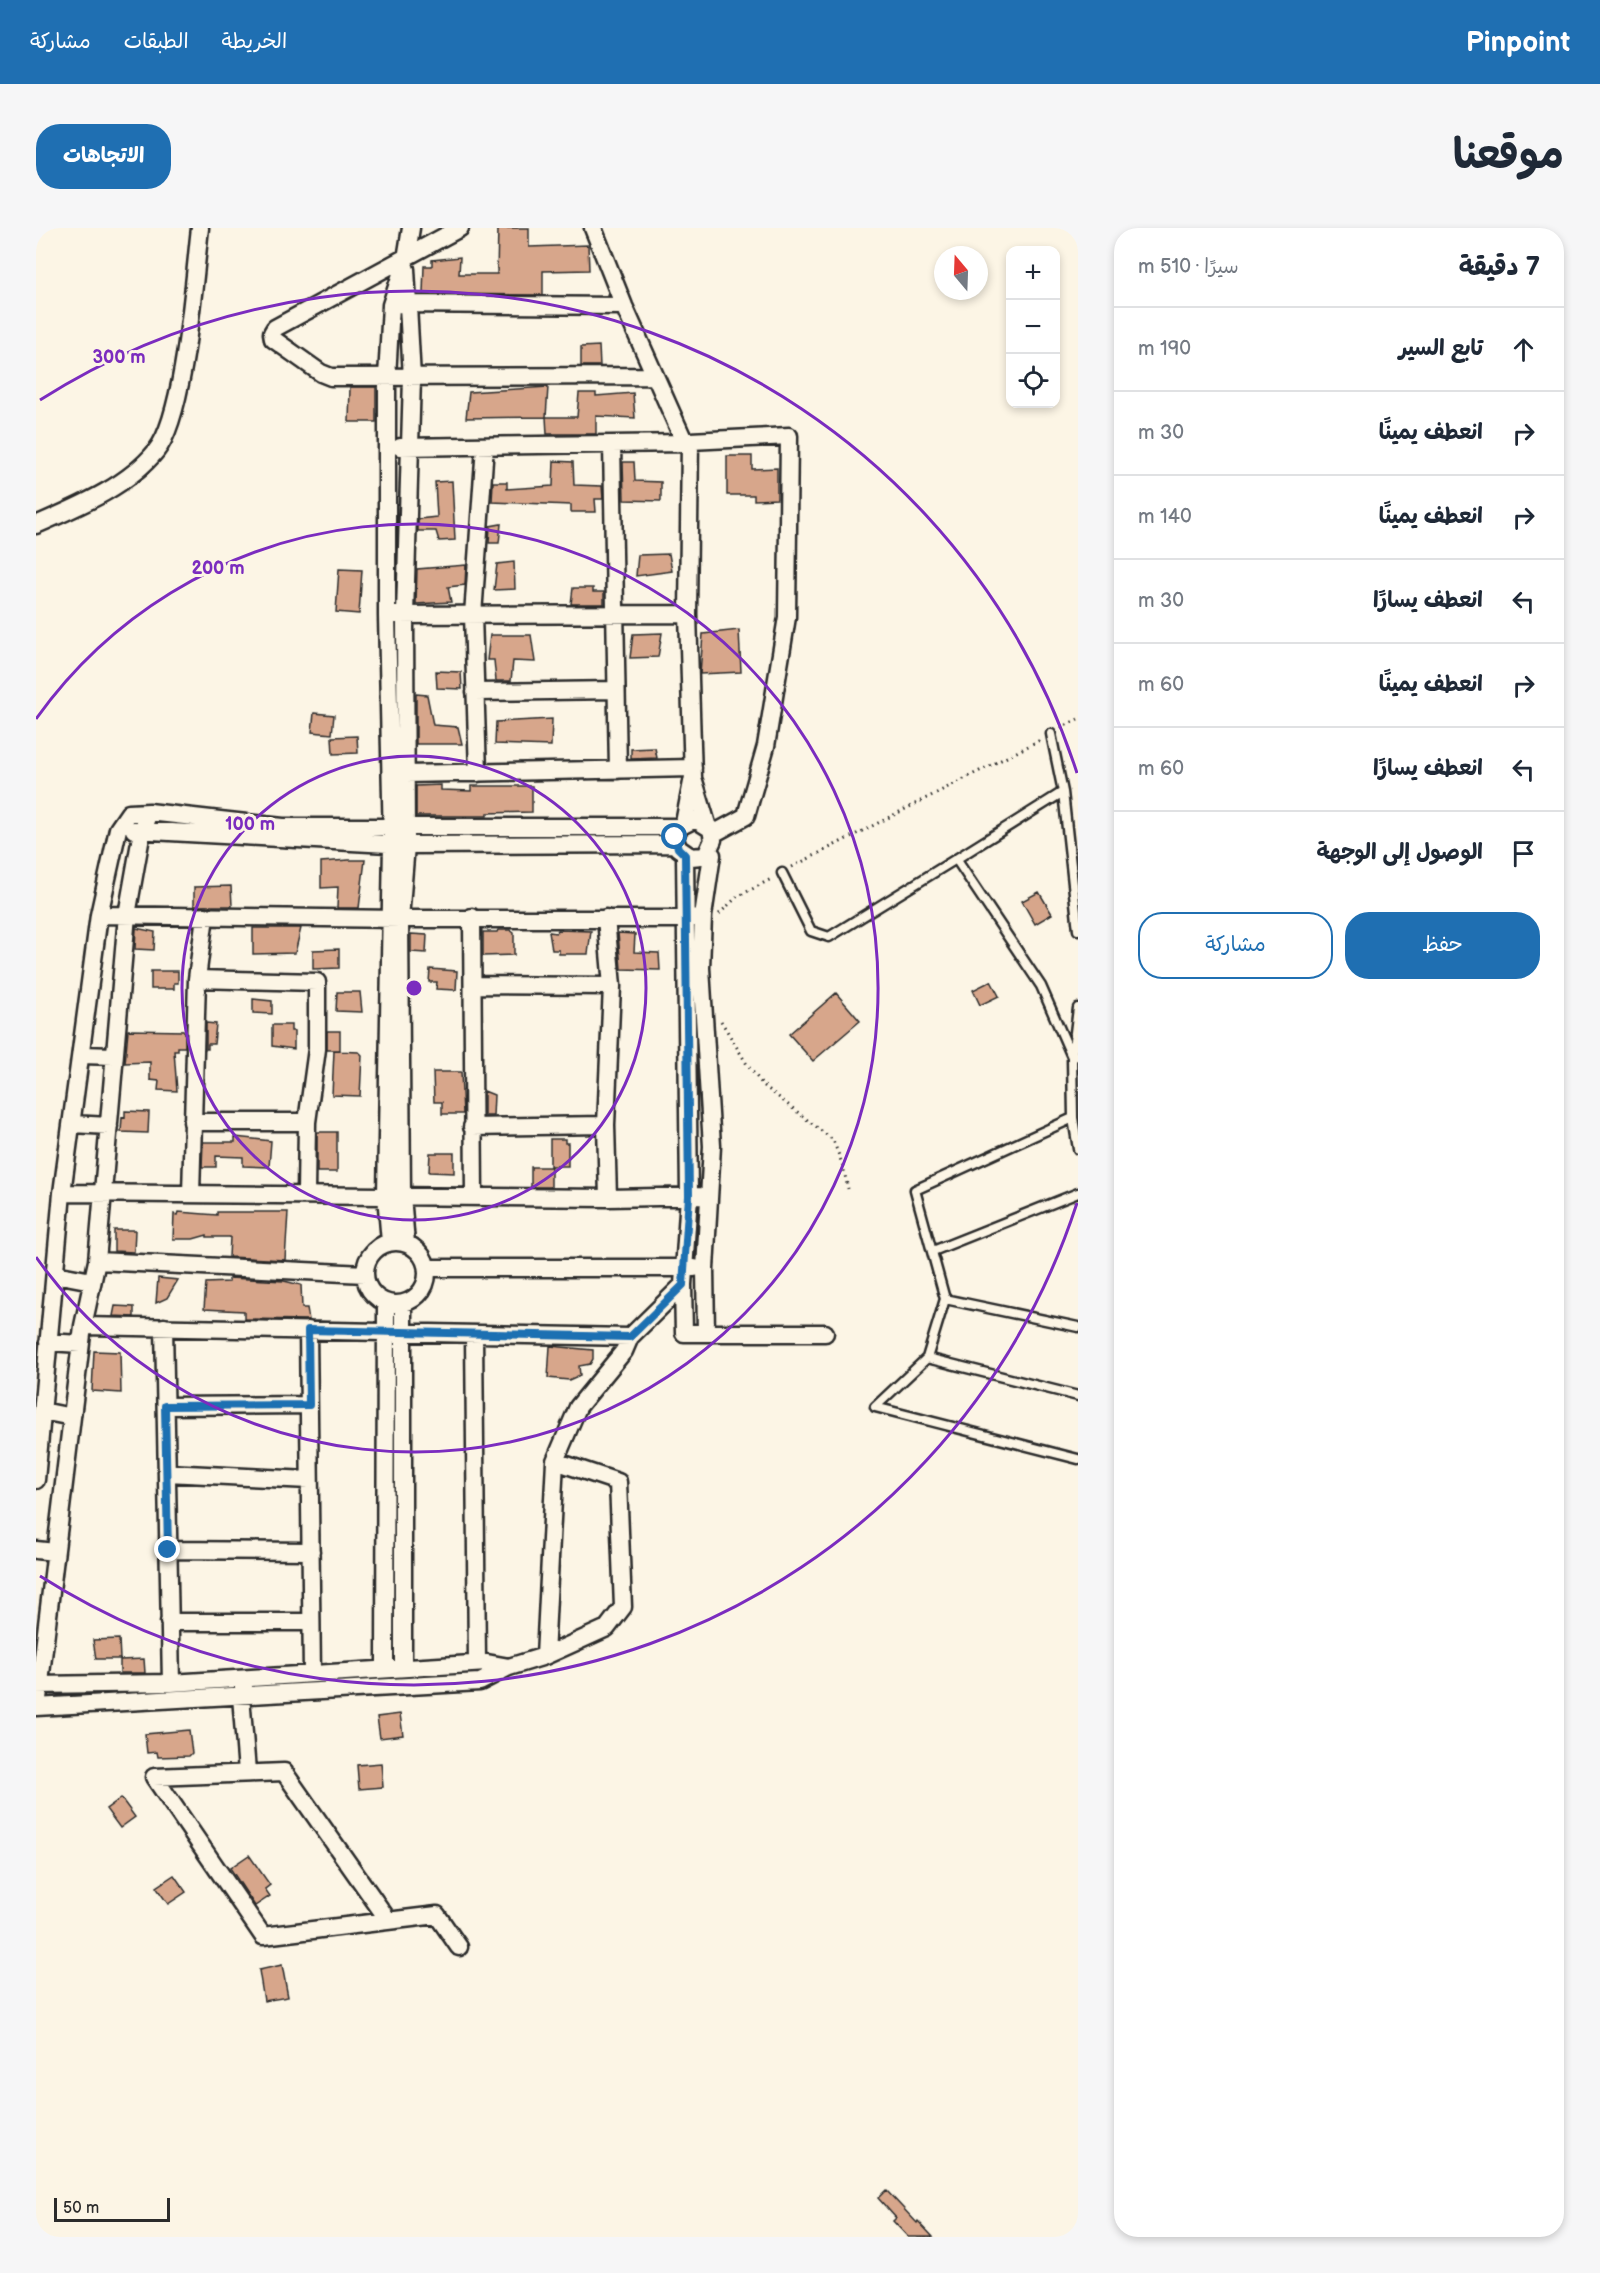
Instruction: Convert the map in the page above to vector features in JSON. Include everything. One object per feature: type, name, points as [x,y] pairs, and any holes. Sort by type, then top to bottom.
[{"type":"street","points":[[36,525],[106,491],[142,466],[164,441],[175,411],[200,228]]},
{"type":"street","points":[[399,835],[387,616],[387,378],[391,305],[406,259],[411,228]]},
{"type":"street","points":[[460,228],[275,328],[272,333],[275,341],[330,377],[656,376]]},
{"type":"street","points":[[593,228],[624,306],[688,442],[688,614],[693,773],[682,825],[681,849],[686,919],[689,1196],[683,1285],[684,1333],[825,1333]]},
{"type":"street","points":[[398,1242],[394,1195],[394,918],[399,835],[406,774],[405,615],[412,378],[406,259]]},
{"type":"street","points":[[391,305],[624,306]]},
{"type":"street","points":[[387,447],[688,442],[789,436],[787,617],[766,746],[746,816],[710,829]]},
{"type":"street","points":[[612,444],[613,614],[618,770]]},
{"type":"street","points":[[478,773],[473,615],[485,446]]},
{"type":"street","points":[[387,616],[688,614]]},
{"type":"street","points":[[476,692],[615,690]]},
{"type":"street","points":[[406,774],[618,770],[693,773]]},
{"type":"street","points":[[693,773],[710,829],[708,851],[712,855]]},
{"type":"street","points":[[63,1486],[36,1482],[62,1193],[99,915],[118,829],[129,813],[149,812],[283,827],[399,835],[681,849],[691,857],[712,855]]},
{"type":"street","points":[[149,812],[142,831],[128,915],[119,990],[97,1261],[80,1344],[37,1707],[480,1682],[509,1667],[545,1656],[607,1628],[623,1607],[618,1482],[555,1461]]},
{"type":"street","points":[[118,829],[279,840],[682,825],[696,819],[710,829]]},
{"type":"street","points":[[706,1333],[705,1269],[712,1146],[701,968],[703,916],[712,855]]},
{"type":"street","points":[[99,915],[686,919],[703,916]]},
{"type":"street","points":[[191,1194],[197,979],[205,916]]},
{"type":"street","points":[[472,917],[474,1197]]},
{"type":"street","points":[[606,918],[612,986],[606,1125],[608,1198]]},
{"type":"street","points":[[197,979],[317,982],[317,1049],[307,1122],[306,1194]]},
{"type":"street","points":[[473,985],[612,986]]},
{"type":"street","points":[[91,988],[119,990]]},
{"type":"street","points":[[82,1055],[114,1056]]},
{"type":"street","points":[[192,1122],[307,1122]]},
{"type":"street","points":[[72,1124],[109,1126]]},
{"type":"street","points":[[472,1127],[606,1125]]},
{"type":"street","points":[[62,1193],[608,1198],[708,1196]]},
{"type":"street","points":[[398,1242],[419,1251],[428,1268],[428,1278],[419,1295],[394,1303],[375,1297],[368,1286],[365,1274],[372,1253],[398,1242]]},
{"type":"street","points":[[97,1261],[365,1274]]},
{"type":"street","points":[[428,1268],[705,1269]]},
{"type":"street","points":[[55,1274],[92,1281]]},
{"type":"street","points":[[545,1656],[555,1461],[578,1407],[624,1351],[630,1337],[683,1285]]},
{"type":"street","points":[[385,1668],[394,1303]]},
{"type":"street","points":[[83,1326],[630,1337]]},
{"type":"street","points":[[164,1327],[171,1683]]},
{"type":"street","points":[[308,1330],[312,1674]]},
{"type":"street","points":[[394,1332],[403,1667]]},
{"type":"street","points":[[474,1334],[477,1663]]},
{"type":"street","points":[[48,1342],[80,1344]]},
{"type":"street","points":[[165,1406],[309,1405]]},
{"type":"street","points":[[42,1411],[72,1417]]},
{"type":"street","points":[[167,1473],[309,1480]]},
{"type":"street","points":[[36,1550],[55,1552]]},
{"type":"street","points":[[168,1550],[311,1551]]},
{"type":"street","points":[[169,1622],[311,1622]]},
{"type":"street","points":[[38,1685],[171,1683],[477,1663],[509,1667]]},
{"type":"street","points":[[246,1678],[241,1696],[247,1772]]},
{"type":"street","points":[[388,1920],[284,1772],[154,1777],[263,1936],[437,1914],[459,1947]]},
{"type":"lane","points":[[1051,734],[1063,792],[1078,930]]},
{"type":"lane","points":[[782,873],[811,932],[829,937],[1063,792]]},
{"type":"lane","points":[[956,859],[1041,986],[1075,1057]]},
{"type":"lane","points":[[1078,1008],[1073,1118],[1078,1149]]},
{"type":"lane","points":[[1073,1118],[915,1190],[945,1299],[927,1358],[875,1407],[1078,1460]]},
{"type":"lane","points":[[933,1251],[1078,1193]]},
{"type":"lane","points":[[945,1299],[1078,1327]]},
{"type":"lane","points":[[927,1358],[1078,1396]]},
{"type":"building","points":[[498,228],[529,228],[529,247],[588,245],[589,270],[543,271],[543,295],[423,294],[424,266],[432,266],[432,260],[460,257],[459,274],[497,274]]},
{"type":"building","points":[[599,346],[600,366],[581,366],[581,347]]},
{"type":"building","points":[[350,387],[376,387],[376,422],[349,422]]},
{"type":"building","points":[[548,387],[546,417],[466,418],[469,392]]},
{"type":"building","points":[[579,393],[596,393],[596,396],[633,393],[635,418],[596,416],[596,434],[547,434],[546,417],[577,417]]},
{"type":"building","points":[[727,456],[752,456],[752,469],[777,468],[777,499],[754,500],[754,495],[727,495]]},
{"type":"building","points":[[554,461],[573,462],[574,485],[602,486],[603,499],[595,499],[596,512],[571,512],[571,505],[492,502],[493,482],[507,482],[507,489],[553,486]]},
{"type":"building","points":[[623,462],[634,462],[635,481],[661,482],[661,501],[624,500]]},
{"type":"building","points":[[452,481],[455,540],[439,541],[436,531],[418,531],[418,519],[437,517],[435,482]]},
{"type":"building","points":[[501,524],[499,543],[489,543],[490,526]]},
{"type":"building","points":[[669,554],[672,571],[636,576],[638,555]]},
{"type":"building","points":[[514,562],[515,589],[494,590],[497,564]]},
{"type":"building","points":[[466,565],[465,585],[448,587],[451,602],[416,604],[417,569]]},
{"type":"building","points":[[339,569],[362,570],[359,614],[336,612]]},
{"type":"building","points":[[573,588],[593,588],[593,592],[604,592],[604,604],[571,604]]},
{"type":"building","points":[[739,630],[741,672],[700,674],[703,634]]},
{"type":"building","points":[[662,633],[658,657],[630,658],[633,634]]},
{"type":"building","points":[[490,635],[531,635],[535,662],[513,661],[511,681],[496,681],[494,660],[487,660]]},
{"type":"building","points":[[436,671],[461,672],[462,689],[437,688]]},
{"type":"building","points":[[416,694],[427,695],[433,725],[458,727],[462,744],[416,744]]},
{"type":"building","points":[[314,713],[334,715],[332,734],[312,732]]},
{"type":"building","points":[[552,719],[551,746],[495,744],[496,722]]},
{"type":"building","points":[[357,736],[358,753],[333,754],[332,737]]},
{"type":"building","points":[[655,748],[657,758],[631,759],[631,749]]},
{"type":"building","points":[[441,785],[441,790],[471,791],[471,786],[532,786],[532,812],[487,813],[487,816],[416,816],[416,786]]},
{"type":"building","points":[[365,860],[359,908],[337,908],[338,887],[321,888],[321,862]]},
{"type":"building","points":[[231,886],[232,906],[194,906],[194,887]]},
{"type":"building","points":[[1039,892],[1052,914],[1035,924],[1022,901]]},
{"type":"building","points":[[136,928],[155,932],[154,950],[135,949]]},
{"type":"building","points":[[253,928],[301,928],[295,953],[253,954]]},
{"type":"building","points":[[498,930],[510,930],[514,933],[514,955],[483,956],[483,932],[497,932]]},
{"type":"building","points":[[558,930],[591,931],[588,954],[559,954],[559,950],[552,950],[549,932],[556,933]]},
{"type":"building","points":[[618,933],[635,934],[634,952],[659,953],[660,970],[621,969]]},
{"type":"building","points":[[411,934],[427,935],[426,953],[411,952]]},
{"type":"building","points":[[339,949],[339,968],[313,969],[313,950]]},
{"type":"building","points":[[430,969],[457,971],[456,990],[436,989],[437,982],[429,982]]},
{"type":"building","points":[[151,971],[178,971],[178,983],[174,983],[174,989],[151,989]]},
{"type":"building","points":[[991,981],[999,996],[980,1005],[973,990]]},
{"type":"building","points":[[337,992],[360,992],[362,1012],[336,1011]]},
{"type":"building","points":[[836,993],[860,1021],[813,1061],[789,1034]]},
{"type":"building","points":[[253,999],[272,1001],[272,1014],[253,1013]]},
{"type":"building","points":[[206,1023],[216,1024],[214,1044],[208,1044],[208,1049],[206,1049]]},
{"type":"building","points":[[272,1025],[291,1025],[291,1031],[294,1031],[294,1049],[272,1046]]},
{"type":"building","points":[[128,1030],[185,1031],[185,1047],[178,1047],[178,1051],[174,1051],[177,1091],[158,1090],[159,1081],[150,1080],[150,1062],[125,1063]]},
{"type":"building","points":[[327,1031],[340,1031],[340,1050],[327,1050]]},
{"type":"building","points":[[334,1051],[359,1052],[362,1055],[360,1096],[332,1095]]},
{"type":"building","points":[[433,1072],[461,1072],[463,1114],[442,1114],[442,1102],[434,1102]]},
{"type":"building","points":[[484,1091],[494,1095],[493,1116],[484,1116]]},
{"type":"building","points":[[125,1111],[149,1112],[148,1133],[121,1132],[122,1117],[125,1118]]},
{"type":"building","points":[[317,1132],[337,1132],[337,1172],[317,1172]]},
{"type":"building","points":[[235,1137],[271,1141],[269,1167],[243,1166],[243,1157],[216,1156],[216,1167],[202,1167],[203,1142],[235,1142]]},
{"type":"building","points":[[550,1139],[565,1139],[565,1143],[568,1143],[568,1166],[550,1166]]},
{"type":"building","points":[[430,1153],[454,1153],[454,1173],[429,1172]]},
{"type":"building","points":[[531,1167],[551,1167],[551,1187],[531,1187]]},
{"type":"building","points":[[178,1212],[217,1215],[217,1212],[288,1212],[285,1260],[229,1257],[230,1237],[207,1237],[207,1235],[193,1239],[173,1239],[174,1214],[177,1215]]},
{"type":"building","points":[[114,1230],[135,1230],[134,1252],[114,1251]]},
{"type":"building","points":[[158,1278],[178,1280],[167,1298],[156,1303]]},
{"type":"building","points":[[229,1278],[284,1281],[301,1285],[302,1308],[307,1308],[309,1320],[244,1319],[244,1311],[204,1309],[206,1283],[229,1282]]},
{"type":"building","points":[[115,1306],[134,1307],[134,1317],[113,1316]]},
{"type":"building","points":[[550,1346],[593,1350],[593,1359],[590,1364],[579,1366],[580,1375],[569,1380],[548,1378]]},
{"type":"building","points":[[94,1351],[120,1352],[121,1393],[92,1391]]},
{"type":"building","points":[[119,1639],[120,1659],[96,1659],[93,1640]]},
{"type":"building","points":[[144,1659],[145,1673],[120,1673],[120,1660]]},
{"type":"building","points":[[400,1714],[403,1735],[380,1738],[377,1717]]},
{"type":"building","points":[[189,1730],[192,1753],[189,1756],[158,1757],[157,1752],[147,1753],[145,1734]]},
{"type":"building","points":[[381,1763],[383,1787],[359,1789],[357,1765]]},
{"type":"building","points":[[121,1798],[135,1817],[120,1828],[106,1809]]},
{"type":"building","points":[[249,1855],[270,1885],[265,1889],[270,1896],[255,1906],[230,1868]]},
{"type":"building","points":[[174,1875],[186,1892],[168,1904],[156,1887]]},
{"type":"building","points":[[282,1965],[288,1997],[264,2001],[259,1970]]},
{"type":"building","points":[[886,2190],[933,2237],[908,2237],[893,2221],[896,2218],[878,2198]]},
{"type":"route","points":[[168,1550],[165,1406],[309,1405],[308,1330],[630,1337],[683,1285],[689,1196],[685,855],[678,848],[675,837]]}]
